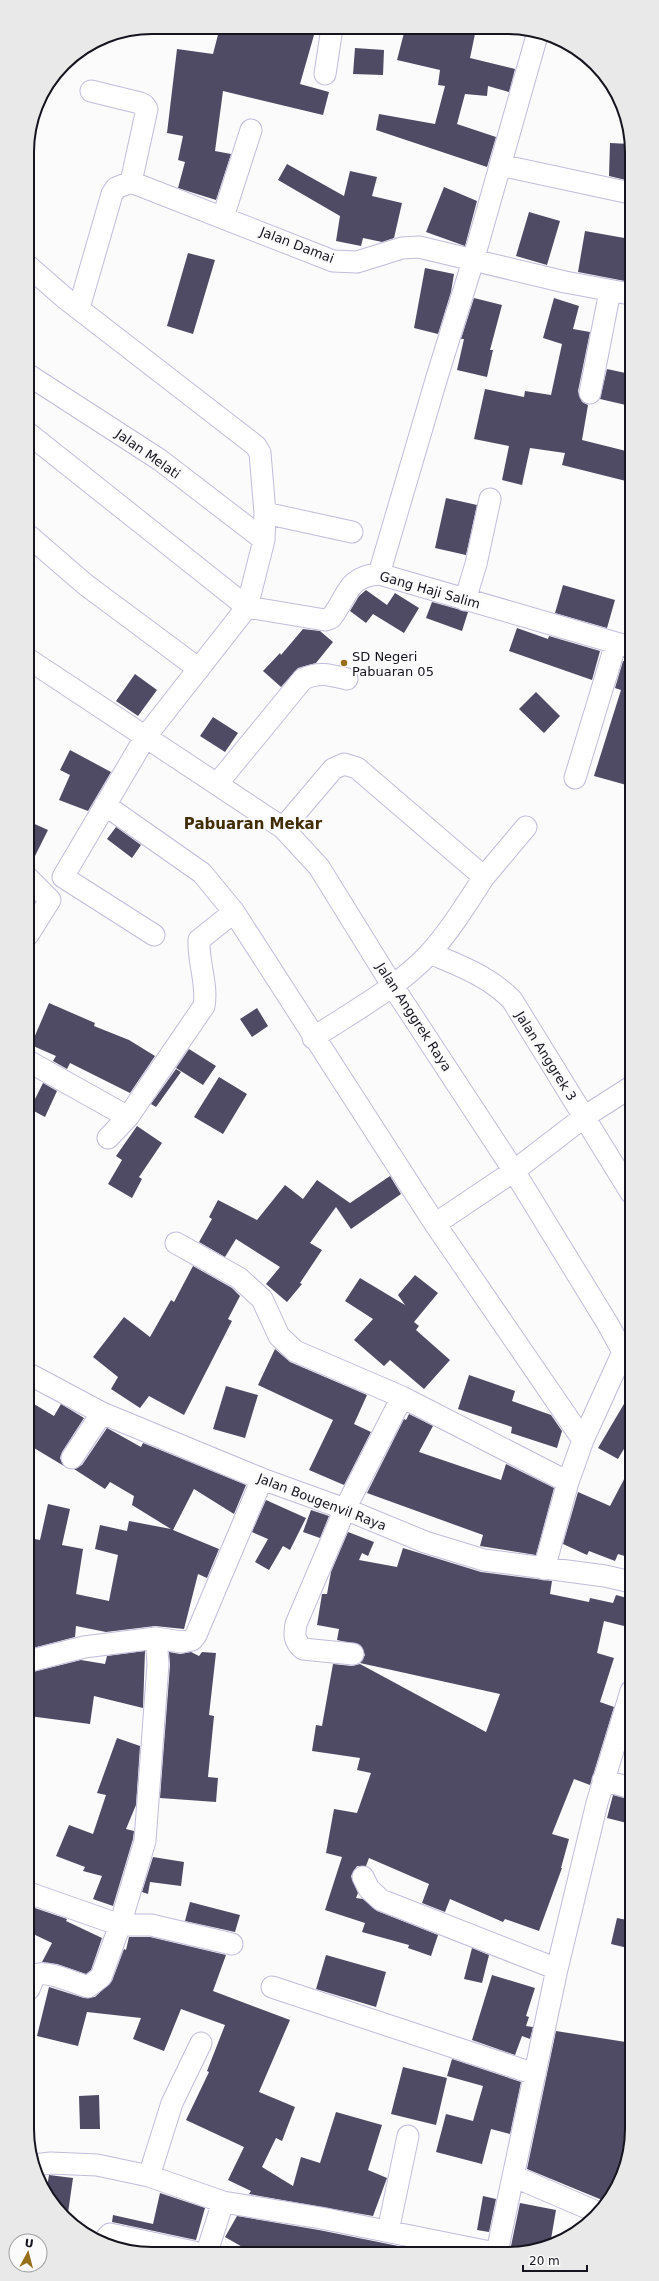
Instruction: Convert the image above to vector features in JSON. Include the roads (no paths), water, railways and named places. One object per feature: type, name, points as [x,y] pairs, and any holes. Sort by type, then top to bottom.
[{"type":"street","points":[[324,74],[331,34]]},
{"type":"street","points":[[379,574],[473,261],[536,38]]},
{"type":"street","points":[[79,308],[112,194],[116,188],[131,182],[147,115],[147,109],[144,105],[91,91]]},
{"type":"street","points":[[224,217],[251,130]]},
{"type":"street","points":[[500,165],[625,192]]},
{"type":"street","name":"Jalan Damai","points":[[131,182],[224,217],[333,261],[357,262],[402,248],[419,247],[473,261],[620,293]]},
{"type":"street","points":[[34,271],[79,308],[256,446],[260,457],[265,513],[264,540],[247,607],[146,736],[63,877],[154,934]]},
{"type":"street","points":[[590,393],[620,293]]},
{"type":"street","name":"Jalan Melati","points":[[34,378],[160,460],[264,540]]},
{"type":"street","points":[[34,438],[247,607]]},
{"type":"street","points":[[465,600],[476,564],[490,499]]},
{"type":"street","points":[[265,513],[352,532]]},
{"type":"street","points":[[34,540],[86,585],[199,669]]},
{"type":"street","name":"Gang Haji Salim","points":[[247,607],[325,620],[331,618],[350,587],[359,578],[379,574],[623,645]]},
{"type":"street","points":[[575,778],[623,645]]},
{"type":"street","name":"Jalan Anggrek Raya","points":[[34,663],[283,828],[319,867],[392,985],[514,1171],[609,1326],[625,1347]]},
{"type":"street","points":[[217,784],[304,679],[311,675],[324,673],[347,679]]},
{"type":"street","points":[[283,828],[333,769],[344,764],[357,768],[484,876]]},
{"type":"street","points":[[106,805],[202,873],[234,912],[313,1038],[435,1224],[583,1440]]},
{"type":"street","points":[[313,1038],[392,985],[430,953],[462,911],[484,876],[526,827]]},
{"type":"street","points":[[34,884],[50,900],[34,925]]},
{"type":"street","points":[[108,1138],[128,1117],[204,1006],[206,993],[203,985],[198,955],[199,940],[234,912]]},
{"type":"street","name":"Jalan Anggrek 3","points":[[430,953],[484,976],[499,986],[512,1000],[625,1183]]},
{"type":"street","points":[[34,1064],[128,1117]]},
{"type":"street","points":[[435,1224],[514,1171],[584,1117],[625,1091]]},
{"type":"street","points":[[176,1243],[239,1278],[262,1299],[279,1336],[295,1351],[402,1397],[568,1482]]},
{"type":"street","points":[[544,1569],[568,1482],[583,1440],[625,1354]]},
{"type":"street","name":"Jalan Bougenvil Raya","points":[[34,1377],[102,1413],[262,1479],[345,1509],[433,1544],[484,1560],[605,1576],[625,1581]]},
{"type":"street","points":[[353,1654],[303,1649],[297,1644],[294,1636],[296,1624],[345,1509],[402,1397]]},
{"type":"street","points":[[72,1458],[102,1413]]},
{"type":"street","points":[[34,1659],[84,1646],[156,1638],[182,1642],[192,1640],[196,1635],[262,1479]]},
{"type":"street","points":[[34,1977],[38,1974],[46,1973],[88,1987],[94,1984],[101,1977],[120,1925],[145,1841],[158,1664],[156,1638]]},
{"type":"street","points":[[498,2247],[557,1969],[603,1780],[625,1710]]},
{"type":"street","points":[[603,1780],[625,1786]]},
{"type":"street","points":[[363,1877],[369,1889],[381,1900],[557,1969]]},
{"type":"street","points":[[34,1895],[120,1925],[151,1925],[232,1944]]},
{"type":"street","points":[[272,1987],[535,2074]]},
{"type":"street","points":[[149,2176],[172,2103],[201,2043]]},
{"type":"street","points":[[388,2231],[408,2136]]},
{"type":"street","points":[[39,2164],[50,2163],[97,2165],[149,2176],[223,2202],[388,2231],[466,2247]]},
{"type":"street","points":[[513,2176],[592,2210]]},
{"type":"street","points":[[209,2247],[223,2202]]},
{"type":"street","points":[[108,2238],[110,2234],[171,2247]]},
{"type":"place","name":"SD Negeri Pabuaran 05","points":[[344,663]]},
{"type":"district","name":"Pabuaran Mekar","points":[[253,824]]}]
